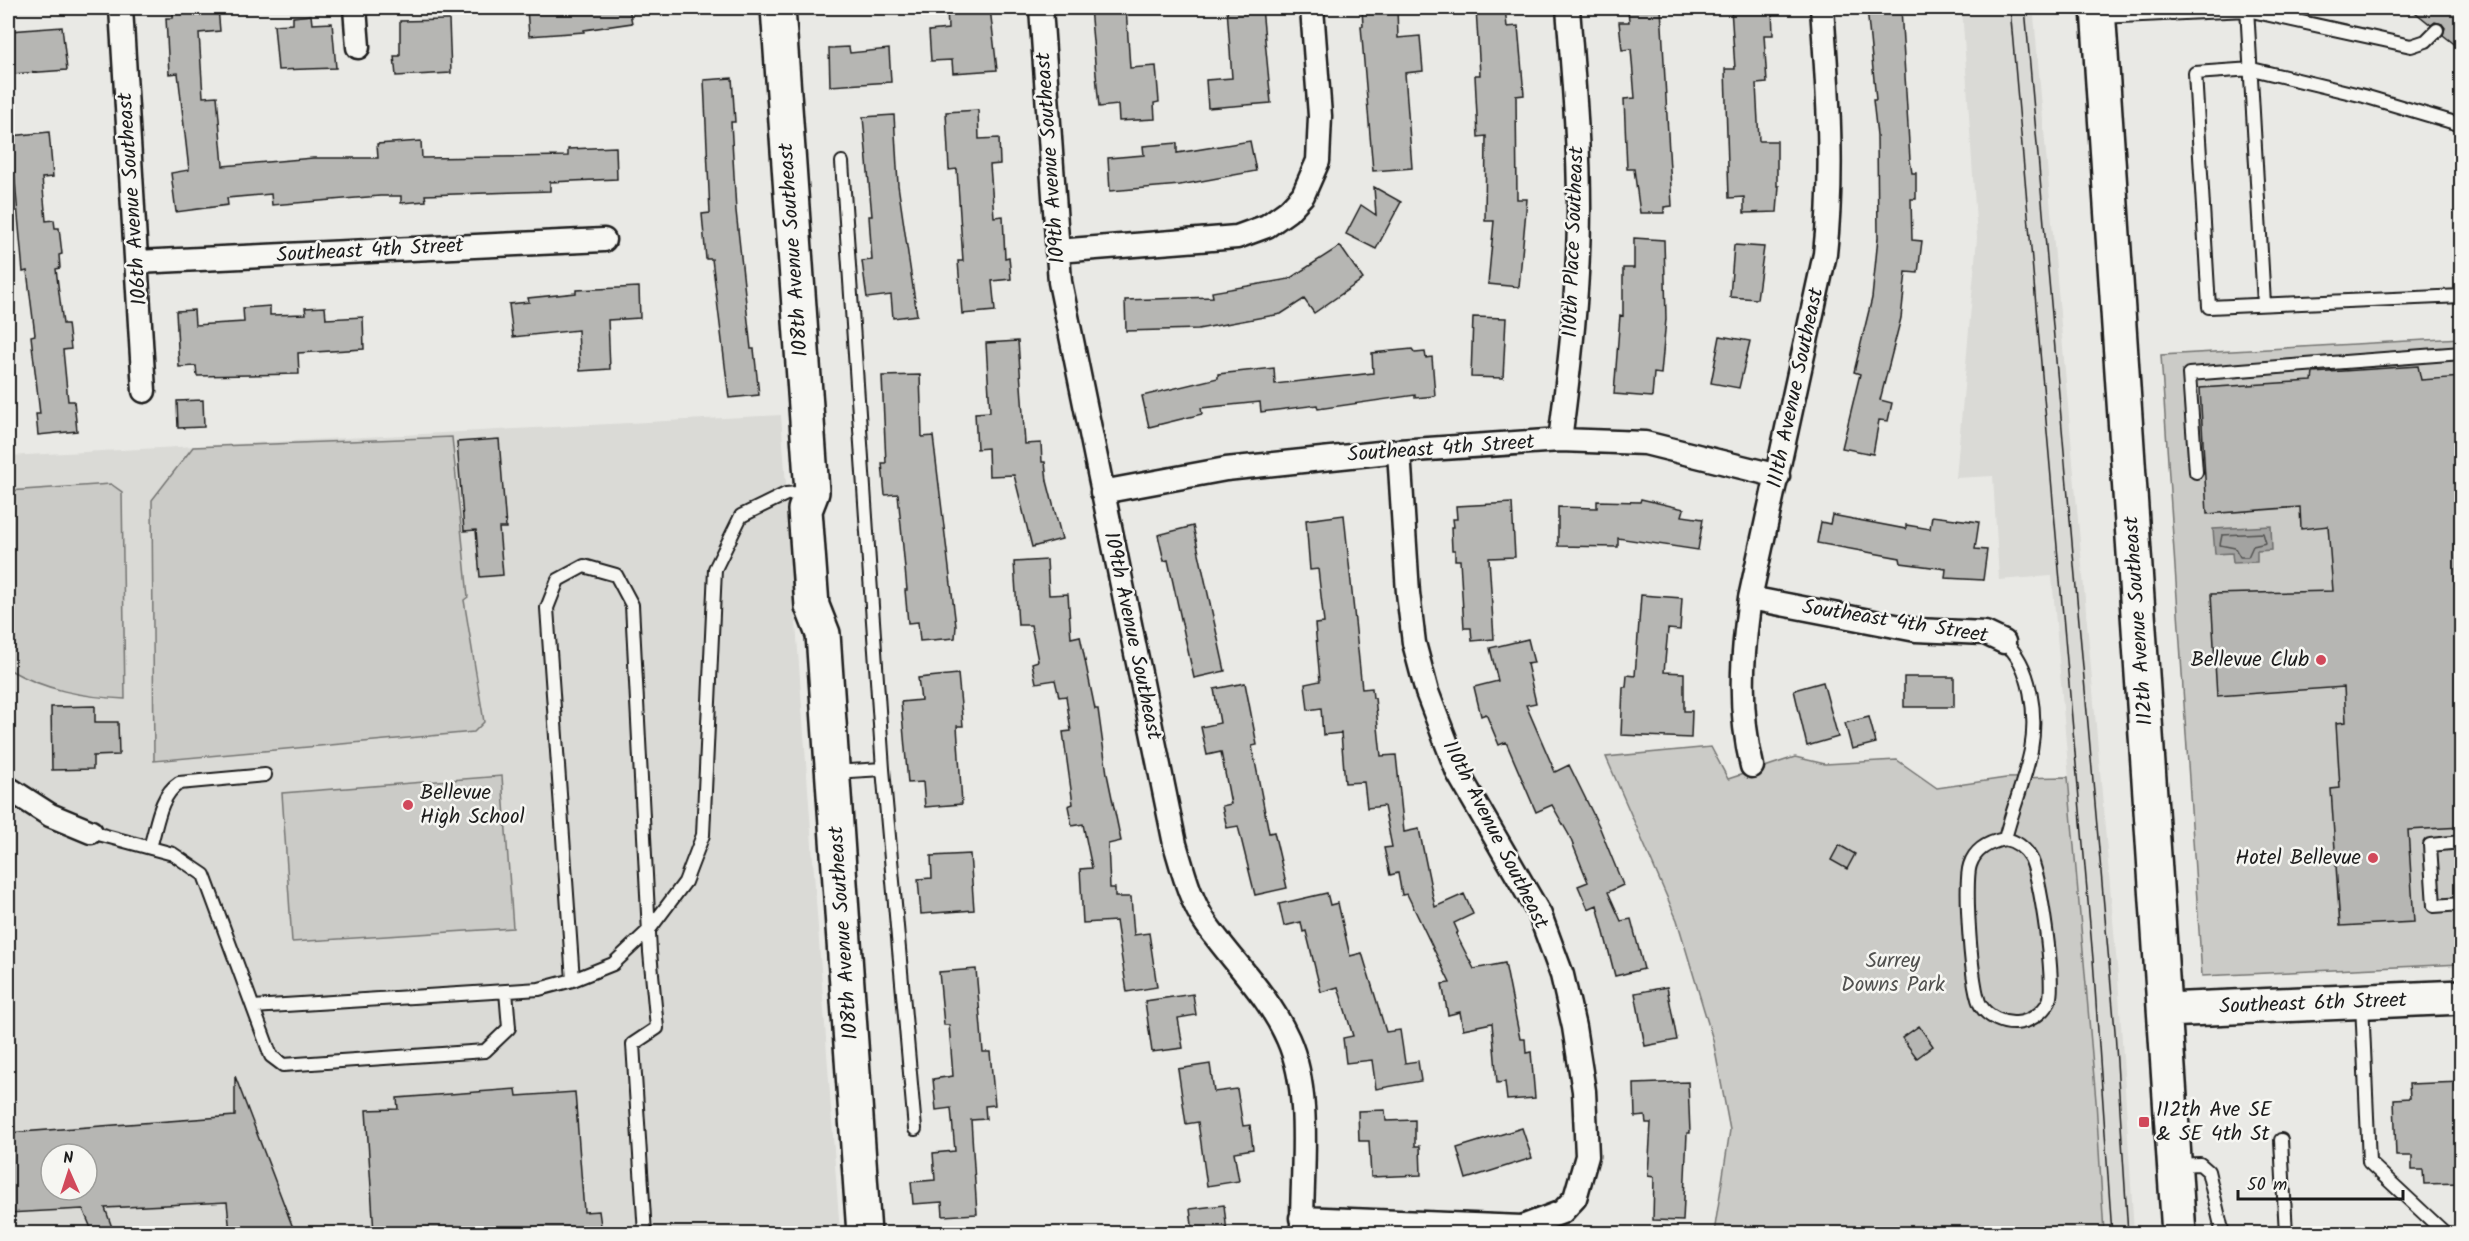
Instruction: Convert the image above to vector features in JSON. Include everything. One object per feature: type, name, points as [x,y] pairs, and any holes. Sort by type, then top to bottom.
[{"type":"street","name":"106th Avenue Southeast","points":[[120,8],[144,391]]},
{"type":"street","points":[[355,8],[358,47]]},
{"type":"street","name":"108th Avenue Southeast","points":[[778,8],[812,492],[805,510],[812,606],[823,633],[864,1233]]},
{"type":"street","name":"109th Avenue Southeast","points":[[1041,8],[1060,282],[1183,872],[1205,923],[1274,1013],[1289,1041],[1298,1075],[1302,1104],[1301,1226]]},
{"type":"street","points":[[1057,251],[1237,237],[1267,226],[1288,212],[1303,195],[1318,161],[1321,138],[1312,8]]},
{"type":"street","name":"110th Place Southeast","points":[[1560,440],[1576,288],[1579,210],[1579,156],[1568,8]]},
{"type":"street","name":"111th Avenue Southeast","points":[[1752,766],[1742,713],[1741,683],[1750,598],[1825,255],[1829,218],[1831,142],[1822,8]]},
{"type":"street","name":"112th Avenue Southeast","points":[[2099,12],[2179,1233]]},
{"type":"street","name":"Southeast 4th Street","points":[[137,262],[604,240]]},
{"type":"street","name":"Southeast 4th Street","points":[[1102,492],[1226,469],[1399,452],[1560,440],[1645,443],[1778,476]]},
{"type":"street","name":"110th Avenue Southeast","points":[[1301,1226],[1522,1227],[1562,1212],[1575,1198],[1587,1155],[1584,1091],[1574,1027],[1562,975],[1540,915],[1458,773],[1427,692],[1414,643],[1408,593],[1399,452]]},
{"type":"street","name":"Southeast 4th Street","points":[[1750,598],[1916,630],[1984,633],[2004,642]]},
{"type":"street","points":[[8,788],[50,815],[91,832]]},
{"type":"street","name":"Southeast 6th Street","points":[[2165,1010],[2462,998]]},
{"type":"lane","points":[[2099,12],[2247,9],[2411,46],[2426,41],[2437,30]]},
{"type":"lane","points":[[2247,9],[2264,304]]},
{"type":"lane","points":[[2462,125],[2364,96],[2252,69],[2195,73],[2209,307],[2462,296]]},
{"type":"lane","points":[[842,162],[883,769],[915,1130]]},
{"type":"lane","points":[[2196,472],[2189,374],[2462,353]]},
{"type":"lane","points":[[253,1007],[539,989],[573,980],[613,964],[649,930],[685,882],[703,835],[715,569],[741,516],[786,494],[812,492]]},
{"type":"lane","points":[[573,980],[547,608],[558,580],[585,566],[616,575],[632,605],[649,930],[657,1028],[633,1044],[645,1233]]},
{"type":"lane","points":[[2004,642],[2024,667],[2031,706],[2032,733],[2031,750],[2005,839]]},
{"type":"lane","points":[[832,772],[883,769]]},
{"type":"lane","points":[[150,848],[164,800],[170,789],[179,783],[266,775]]},
{"type":"lane","points":[[91,832],[173,854],[204,875],[271,1056],[283,1065],[485,1051],[509,1028],[506,991]]},
{"type":"lane","points":[[2005,839],[2020,846],[2033,862],[2052,977],[2050,1000],[2041,1012],[2033,1018],[2014,1023],[1995,1018],[1981,1008],[1978,1001],[1973,974],[1968,888],[1970,865],[1974,857],[1986,845],[2005,839]]},
{"type":"lane","points":[[2462,843],[2430,845],[2434,906],[2462,904]]},
{"type":"lane","points":[[2362,1002],[2369,1162],[2446,1233]]},
{"type":"lane","points":[[2281,1140],[2286,1233]]},
{"type":"lane","points":[[2175,1165],[2200,1164],[2208,1171],[2223,1233]]},
{"type":"shaded area","points":[[1962,8],[2043,8],[2044,15],[2034,16],[2118,977],[2134,1233],[2104,1233],[2096,1101],[2052,576],[1999,580],[1993,476],[1956,478],[1977,238]]},
{"type":"shaded area","name":"Bellevue High School","points":[[781,415],[840,1233],[8,1234],[8,456]]},
{"type":"green space","name":"Bellevue Club","points":[[2461,338],[2461,964],[2202,976],[2161,355]]},
{"type":"green space","points":[[452,437],[468,597],[464,600],[484,722],[474,732],[154,761],[152,500],[193,447]]},
{"type":"green space","points":[[111,484],[122,492],[125,699],[64,691],[36,682],[8,669],[8,491]]},
{"type":"green space","name":"Surrey Downs Park","points":[[1711,747],[1728,779],[1795,757],[1825,764],[1897,760],[1937,788],[2006,778],[2068,777],[2096,1101],[2104,1233],[1714,1233],[1730,1130],[1713,1040],[1677,920],[1606,757]]},
{"type":"green space","points":[[502,776],[513,928],[292,942],[282,793]]},
{"type":"water","points":[[2271,526],[2272,550],[2257,551],[2257,562],[2233,563],[2232,553],[2215,554],[2213,529]]},
{"type":"building","points":[[173,8],[218,8],[220,31],[199,33],[203,97],[217,96],[223,166],[313,158],[378,158],[377,144],[421,141],[422,158],[568,156],[568,149],[616,147],[617,179],[550,182],[550,191],[425,195],[426,201],[401,203],[401,196],[380,196],[272,205],[271,194],[227,198],[228,205],[176,212],[171,173],[189,170],[178,73],[169,74],[166,18],[173,18]]},
{"type":"building","points":[[527,8],[629,8],[632,23],[584,30],[584,32],[529,36]]},
{"type":"building","points":[[947,8],[990,8],[997,70],[953,73],[952,60],[931,61],[929,31],[948,29]]},
{"type":"building","points":[[1090,8],[1126,8],[1130,68],[1156,66],[1159,102],[1154,103],[1155,119],[1119,121],[1118,105],[1099,107]]},
{"type":"building","points":[[1227,8],[1262,8],[1271,103],[1208,108],[1206,80],[1232,78]]},
{"type":"building","points":[[1362,8],[1397,8],[1398,38],[1420,36],[1423,71],[1405,73],[1412,168],[1373,171],[1361,26],[1363,26]]},
{"type":"building","points":[[1476,8],[1505,8],[1507,27],[1518,26],[1524,95],[1516,96],[1517,199],[1527,199],[1519,287],[1488,284],[1494,221],[1485,221],[1486,136],[1478,137],[1475,75],[1480,75]]},
{"type":"building","points":[[1628,8],[1661,8],[1672,206],[1664,207],[1664,213],[1640,213],[1634,169],[1627,169],[1624,99],[1635,98],[1631,49],[1622,50],[1619,22],[1629,22]]},
{"type":"building","points":[[1731,8],[1772,8],[1773,35],[1764,35],[1767,83],[1756,84],[1759,141],[1777,141],[1777,186],[1779,186],[1777,212],[1744,213],[1744,197],[1729,198],[1725,69],[1735,69]]},
{"type":"building","points":[[1867,8],[1901,8],[1910,160],[1912,173],[1916,173],[1916,199],[1911,199],[1912,240],[1922,241],[1918,273],[1906,272],[1901,318],[1880,400],[1892,403],[1888,421],[1879,420],[1873,454],[1842,448],[1860,374],[1854,372],[1872,298],[1878,238],[1877,135],[1873,100],[1876,100]]},
{"type":"building","points":[[2410,8],[2462,8],[2462,50],[2443,35],[2445,28],[2442,24],[2435,22],[2431,25]]},
{"type":"building","points":[[311,15],[312,24],[332,23],[336,68],[278,70],[274,25],[293,24],[293,17]]},
{"type":"building","points":[[449,20],[451,73],[396,76],[394,56],[400,56],[400,21]]},
{"type":"building","points":[[62,27],[67,70],[12,74],[10,31]]},
{"type":"building","points":[[849,47],[850,53],[889,49],[891,82],[830,86],[829,48]]},
{"type":"building","points":[[732,78],[735,122],[731,122],[736,211],[751,349],[754,349],[759,395],[729,398],[712,259],[706,259],[702,214],[710,213],[704,80]]},
{"type":"building","points":[[978,110],[979,139],[999,138],[1000,164],[990,165],[994,217],[1003,216],[1005,258],[1009,257],[1011,279],[992,281],[995,311],[962,314],[958,261],[963,261],[957,169],[949,170],[946,112]]},
{"type":"building","points":[[894,115],[898,185],[917,315],[893,318],[891,295],[867,298],[862,261],[872,260],[869,216],[872,216],[863,117]]},
{"type":"building","points":[[49,132],[53,177],[42,178],[46,221],[54,220],[55,228],[59,228],[62,254],[59,255],[60,268],[56,269],[63,324],[68,324],[71,349],[63,350],[68,401],[74,401],[77,431],[38,435],[36,414],[40,414],[31,336],[35,335],[27,271],[23,272],[11,136]]},
{"type":"building","points":[[1250,141],[1256,171],[1180,185],[1110,191],[1108,158],[1144,155],[1143,146],[1177,143],[1177,153]]},
{"type":"building","points":[[1374,187],[1401,202],[1376,249],[1346,234],[1361,205],[1376,215]]},
{"type":"building","points":[[1634,238],[1664,240],[1666,319],[1661,374],[1654,373],[1652,397],[1614,394],[1620,315],[1623,316],[1623,268],[1634,268]]},
{"type":"building","points":[[1734,245],[1764,247],[1757,299],[1730,297]]},
{"type":"building","points":[[1340,246],[1363,279],[1314,313],[1304,299],[1281,314],[1198,329],[1126,331],[1125,300],[1213,297],[1212,292],[1289,279]]},
{"type":"building","points":[[639,287],[640,318],[608,320],[610,369],[580,371],[578,330],[513,337],[509,304],[529,302],[528,298],[576,293],[576,290]]},
{"type":"building","points":[[270,306],[270,315],[306,314],[305,308],[325,307],[326,319],[363,317],[364,349],[298,353],[299,374],[197,376],[196,366],[179,367],[176,311],[194,310],[195,325],[244,322],[243,308]]},
{"type":"building","points":[[1473,317],[1506,318],[1503,378],[1471,377]]},
{"type":"building","points":[[1720,336],[1750,341],[1739,388],[1711,383]]},
{"type":"building","points":[[1018,341],[1025,444],[1041,443],[1042,462],[1045,462],[1047,481],[1062,539],[1032,547],[1014,475],[989,476],[988,448],[977,449],[975,413],[990,412],[986,343]]},
{"type":"building","points":[[1412,349],[1415,353],[1425,352],[1426,358],[1432,357],[1435,396],[1415,398],[1415,395],[1318,409],[1317,405],[1261,412],[1260,402],[1201,408],[1202,414],[1149,427],[1142,396],[1218,378],[1218,374],[1274,368],[1275,384],[1373,373],[1372,353]]},
{"type":"building","points":[[2418,366],[2421,380],[2462,377],[2462,827],[2408,830],[2414,922],[2340,926],[2331,789],[2340,788],[2336,723],[2346,722],[2344,687],[2217,696],[2211,594],[2333,591],[2328,526],[2301,529],[2300,507],[2207,514],[2200,388],[2312,381],[2313,373]]},
{"type":"building","points":[[920,375],[922,437],[933,436],[956,626],[955,638],[920,641],[918,622],[908,623],[898,494],[885,495],[882,463],[886,463],[882,376]]},
{"type":"building","points":[[203,400],[204,427],[178,428],[177,401]]},
{"type":"building","points":[[499,439],[506,528],[499,528],[503,575],[480,577],[476,530],[464,531],[457,442]]},
{"type":"building","points":[[1641,499],[1684,509],[1682,516],[1703,519],[1698,550],[1618,538],[1618,547],[1558,546],[1558,507],[1597,508],[1597,501],[1640,502]]},
{"type":"building","points":[[1512,503],[1515,557],[1489,558],[1494,639],[1472,641],[1471,628],[1464,628],[1460,560],[1455,560],[1455,550],[1452,550],[1451,527],[1454,527],[1453,519],[1457,519],[1456,506]]},
{"type":"building","points":[[1344,515],[1362,689],[1372,688],[1373,698],[1375,698],[1381,756],[1396,755],[1404,832],[1419,829],[1435,907],[1464,894],[1473,914],[1454,923],[1458,932],[1456,934],[1474,969],[1505,963],[1520,1039],[1525,1039],[1526,1053],[1531,1052],[1535,1098],[1507,1100],[1505,1082],[1497,1083],[1492,1023],[1463,1029],[1460,1012],[1448,1015],[1442,984],[1450,983],[1407,894],[1402,895],[1398,873],[1390,875],[1384,848],[1392,847],[1384,806],[1367,808],[1364,782],[1345,783],[1341,733],[1323,735],[1321,708],[1308,710],[1305,684],[1320,681],[1315,624],[1324,623],[1318,569],[1310,570],[1306,520]]},
{"type":"building","points":[[1832,515],[1906,529],[1906,525],[1930,529],[1932,516],[1979,522],[1975,549],[1987,550],[1983,580],[1945,578],[1946,569],[1901,563],[1900,558],[1817,543],[1821,522],[1830,524]]},
{"type":"building","points":[[1193,526],[1225,671],[1194,678],[1168,560],[1164,561],[1158,535]]},
{"type":"building","points":[[1047,560],[1049,595],[1068,594],[1071,638],[1080,636],[1095,709],[1098,709],[1107,774],[1121,841],[1108,844],[1110,888],[1115,888],[1115,897],[1131,897],[1134,935],[1149,933],[1157,987],[1127,992],[1116,921],[1083,923],[1080,869],[1092,868],[1083,824],[1072,826],[1068,806],[1073,804],[1063,732],[1071,731],[1066,696],[1059,697],[1055,680],[1036,683],[1032,663],[1038,661],[1031,625],[1018,625],[1014,562]]},
{"type":"building","points":[[1641,595],[1682,598],[1680,630],[1668,629],[1664,672],[1684,673],[1684,711],[1692,711],[1691,738],[1621,735],[1623,687],[1626,687],[1627,675],[1635,676]]},
{"type":"building","points":[[1528,639],[1534,663],[1527,664],[1536,703],[1526,705],[1555,772],[1569,765],[1599,826],[1623,885],[1608,892],[1621,921],[1631,919],[1644,969],[1615,976],[1597,905],[1588,909],[1578,886],[1588,882],[1569,835],[1552,805],[1536,812],[1506,742],[1499,745],[1486,714],[1481,716],[1474,687],[1498,681],[1490,648]]},
{"type":"building","points":[[958,674],[963,726],[957,726],[962,804],[925,807],[923,782],[908,783],[901,702],[921,700],[918,678]]},
{"type":"building","points":[[1904,677],[1954,677],[1954,707],[1904,707]]},
{"type":"building","points":[[1823,682],[1838,737],[1807,746],[1794,690]]},
{"type":"building","points":[[1245,683],[1257,745],[1252,746],[1269,833],[1274,832],[1287,888],[1255,895],[1238,826],[1227,828],[1222,806],[1231,804],[1221,752],[1207,755],[1201,727],[1220,723],[1214,689]]},
{"type":"building","points":[[95,706],[95,722],[118,722],[119,755],[93,756],[93,769],[52,770],[51,707]]},
{"type":"building","points":[[1869,717],[1876,743],[1852,749],[1845,723]]},
{"type":"building","points":[[1839,845],[1855,854],[1847,869],[1831,860]]},
{"type":"building","points":[[970,854],[974,910],[921,914],[918,879],[932,878],[931,856]]},
{"type":"building","points":[[1327,893],[1330,905],[1338,903],[1350,956],[1362,953],[1386,1032],[1400,1030],[1405,1063],[1418,1061],[1421,1081],[1376,1089],[1372,1060],[1346,1063],[1343,1038],[1353,1036],[1338,987],[1321,992],[1306,931],[1303,932],[1301,922],[1284,926],[1279,904]]},
{"type":"building","points":[[976,969],[983,1052],[990,1052],[995,1105],[985,1106],[986,1119],[971,1120],[977,1214],[943,1216],[942,1202],[913,1204],[911,1182],[935,1180],[933,1153],[955,1151],[951,1108],[936,1110],[933,1079],[953,1076],[949,1025],[944,1025],[939,972]]},
{"type":"building","points":[[1667,987],[1677,1040],[1645,1046],[1635,993]]},
{"type":"building","points":[[1193,994],[1196,1015],[1178,1018],[1183,1048],[1152,1052],[1145,1001]]},
{"type":"building","points":[[1919,1026],[1933,1046],[1917,1058],[1902,1038]]},
{"type":"building","points":[[1210,1064],[1214,1092],[1237,1089],[1243,1126],[1250,1125],[1253,1149],[1234,1152],[1239,1181],[1207,1186],[1198,1122],[1186,1124],[1178,1069]]},
{"type":"building","points":[[235,1076],[295,1233],[230,1233],[227,1202],[105,1208],[114,1233],[93,1233],[83,1209],[8,1213],[8,1133],[235,1116]]},
{"type":"building","points":[[1688,1082],[1690,1133],[1687,1133],[1683,1221],[1653,1220],[1654,1177],[1648,1176],[1651,1123],[1646,1123],[1645,1116],[1635,1117],[1634,1084]]},
{"type":"building","points":[[2462,1082],[2462,1183],[2424,1184],[2423,1170],[2412,1170],[2412,1156],[2396,1156],[2394,1099],[2410,1098],[2409,1084]]},
{"type":"building","points":[[516,1089],[517,1096],[575,1092],[584,1212],[599,1211],[602,1233],[374,1233],[366,1110],[398,1109],[397,1098]]},
{"type":"building","points":[[1385,1110],[1386,1121],[1415,1120],[1415,1146],[1420,1146],[1421,1175],[1371,1177],[1369,1141],[1359,1141],[1358,1111]]},
{"type":"building","points":[[1522,1128],[1532,1158],[1466,1179],[1457,1148]]},
{"type":"building","points":[[1224,1205],[1227,1233],[1193,1233],[1190,1209]]},
{"type":"tram line","points":[[2010,8],[2093,959],[2112,1234]]},
{"type":"tram line","points":[[2025,8],[2115,1031],[2128,1234]]},
{"type":"place","name":"Bellevue Club","points":[[2321,660]]},
{"type":"place","name":"Bellevue High School","points":[[408,805]]},
{"type":"place","name":"Hotel Bellevue","points":[[2373,858]]},
{"type":"place","name":"112th Ave SE & SE 4th St","points":[[2144,1122]]}]
